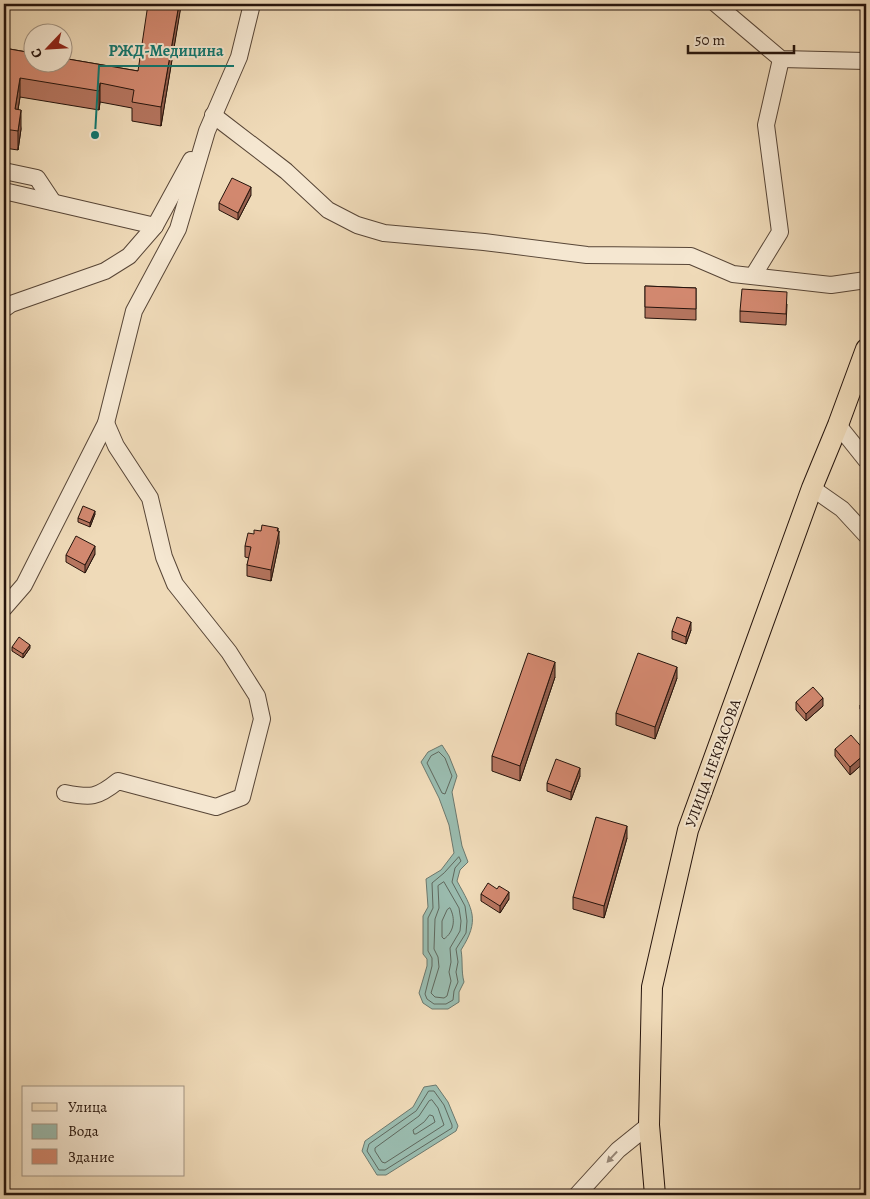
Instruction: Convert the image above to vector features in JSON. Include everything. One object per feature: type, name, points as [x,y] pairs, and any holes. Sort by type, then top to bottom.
[{"type":"main road","name":"УЛИЦА НЕКРАСОВА","points":[[655,1195],[649,1125],[652,987],[688,830],[812,488],[866,349]]},
{"type":"street","points":[[4,608],[24,585],[106,423],[134,311],[178,229],[213,115],[239,57],[252,4]]},
{"type":"street","points":[[716,4],[781,59],[866,61]]},
{"type":"street","points":[[753,276],[780,232],[766,125],[781,59]]},
{"type":"street","points":[[213,115],[286,171],[328,210],[357,225],[384,233],[484,242],[587,255],[691,256],[733,274],[831,286],[866,280]]},
{"type":"street","points":[[4,310],[11,304],[106,271],[129,256],[155,226],[207,132]]},
{"type":"street","points":[[4,171],[37,178],[52,202]]},
{"type":"street","points":[[4,191],[155,226]]},
{"type":"street","points":[[65,794],[88,798],[106,791],[118,781],[216,807],[225,804],[242,797],[262,719],[257,696],[229,652],[175,584],[164,557],[150,498],[116,446],[106,423]]},
{"type":"street","points":[[838,425],[866,460]]},
{"type":"street","points":[[812,488],[842,509],[866,535]]},
{"type":"street","points":[[577,1195],[618,1150],[649,1125]]},
{"type":"water","points":[[442,745],[449,756],[457,776],[452,792],[462,846],[468,862],[460,870],[457,881],[470,908],[472,923],[471,931],[461,950],[464,982],[459,992],[459,1002],[448,1009],[432,1009],[423,1003],[419,993],[427,966],[427,959],[423,954],[423,916],[428,907],[426,879],[441,870],[454,853],[449,825],[439,798],[421,762],[428,752]]},
{"type":"water","points":[[436,1085],[448,1102],[458,1126],[456,1131],[386,1175],[377,1175],[362,1151],[365,1141],[413,1107],[424,1087]]},
{"type":"building","points":[[148,4],[179,4],[161,107],[132,102],[134,90],[100,83],[99,91],[20,78],[15,109],[21,110],[18,131],[4,129],[4,48],[22,51],[22,72],[72,72],[72,60],[138,71]]},
{"type":"building","points":[[232,178],[251,187],[238,213],[219,203]]},
{"type":"building","points":[[645,286],[696,288],[696,309],[645,307]]},
{"type":"building","points":[[742,289],[787,292],[786,314],[740,311]]},
{"type":"building","points":[[83,506],[95,511],[90,523],[78,518]]},
{"type":"building","points":[[262,525],[278,528],[277,531],[279,531],[271,570],[247,565],[251,547],[245,546],[248,533],[254,534],[254,530],[261,531]]},
{"type":"building","points":[[76,536],[95,546],[85,565],[66,555]]},
{"type":"building","points":[[677,617],[691,622],[686,637],[672,631]]},
{"type":"building","points":[[19,637],[30,645],[23,654],[12,647]]},
{"type":"building","points":[[528,653],[555,662],[520,766],[492,756]]},
{"type":"building","points":[[638,653],[677,667],[655,727],[616,713]]},
{"type":"building","points":[[866,659],[866,668],[862,664]]},
{"type":"building","points":[[813,687],[823,698],[806,714],[796,702]]},
{"type":"building","points":[[866,699],[866,712],[860,705]]},
{"type":"building","points":[[851,735],[866,753],[850,767],[835,749]]},
{"type":"building","points":[[556,759],[580,768],[571,792],[547,783]]},
{"type":"building","points":[[866,783],[866,792],[862,787]]},
{"type":"building","points":[[596,817],[627,826],[604,906],[573,897]]},
{"type":"building","points":[[488,883],[497,889],[499,886],[509,892],[500,906],[481,894]]},
{"type":"place","name":"РЖД-Медицина","points":[[95,135]]}]
